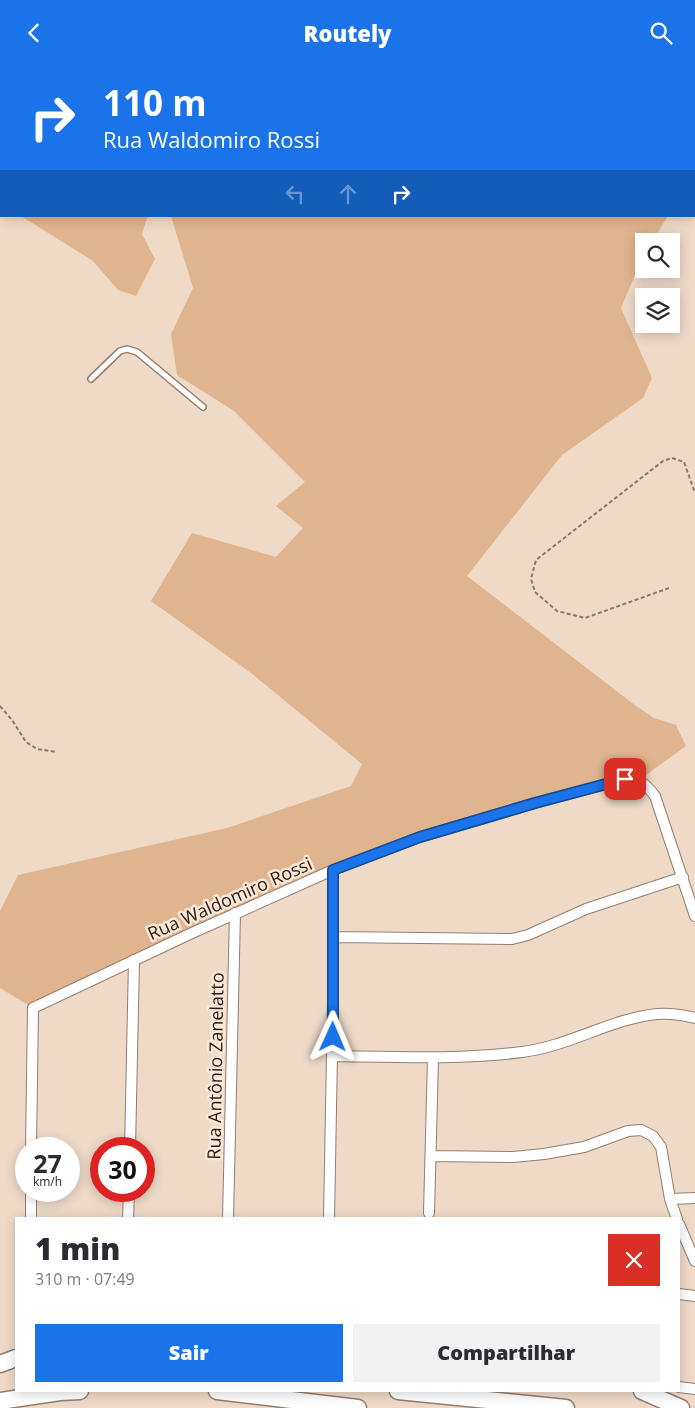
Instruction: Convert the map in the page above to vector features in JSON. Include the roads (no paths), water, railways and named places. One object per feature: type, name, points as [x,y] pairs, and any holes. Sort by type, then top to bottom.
[{"type":"main road","points":[[0,1394],[15,1391]]},
{"type":"main road","points":[[0,1401],[60,1392]]},
{"type":"main road","points":[[226,1392],[358,1408]]},
{"type":"main road","points":[[408,1392],[566,1408]]},
{"type":"main road","points":[[644,1392],[681,1408]]},
{"type":"street","name":"Rua Waldomiro Rossi","points":[[30,1137],[33,1008],[333,870],[420,837],[625,779],[639,781],[648,786],[655,796],[695,916]]},
{"type":"street","points":[[329,1217],[334,937],[333,870]]},
{"type":"street","points":[[334,937],[512,939],[528,935],[586,909],[683,877]]},
{"type":"street","name":"Rua Antônio Zanelatto","points":[[228,1217],[236,913]]},
{"type":"street","points":[[130,1137],[134,960]]},
{"type":"street","points":[[332,1056],[433,1058],[524,1052],[556,1046],[612,1024],[659,1014],[695,1018]]},
{"type":"street","points":[[429,1213],[433,1058]]},
{"type":"street","points":[[431,1156],[513,1157],[544,1154],[584,1147],[628,1131],[641,1130],[652,1136],[661,1147],[670,1199],[676,1217]]},
{"type":"street","points":[[670,1199],[695,1198]]},
{"type":"street","points":[[31,1202],[31,1217]]},
{"type":"street","points":[[128,1217],[129,1202]]},
{"type":"street","points":[[680,1226],[695,1261]]},
{"type":"street","points":[[680,1294],[695,1296]]},
{"type":"street","points":[[680,1387],[695,1389]]},
{"type":"lane","points":[[90,379],[120,351],[127,349],[137,352],[203,407]]}]
